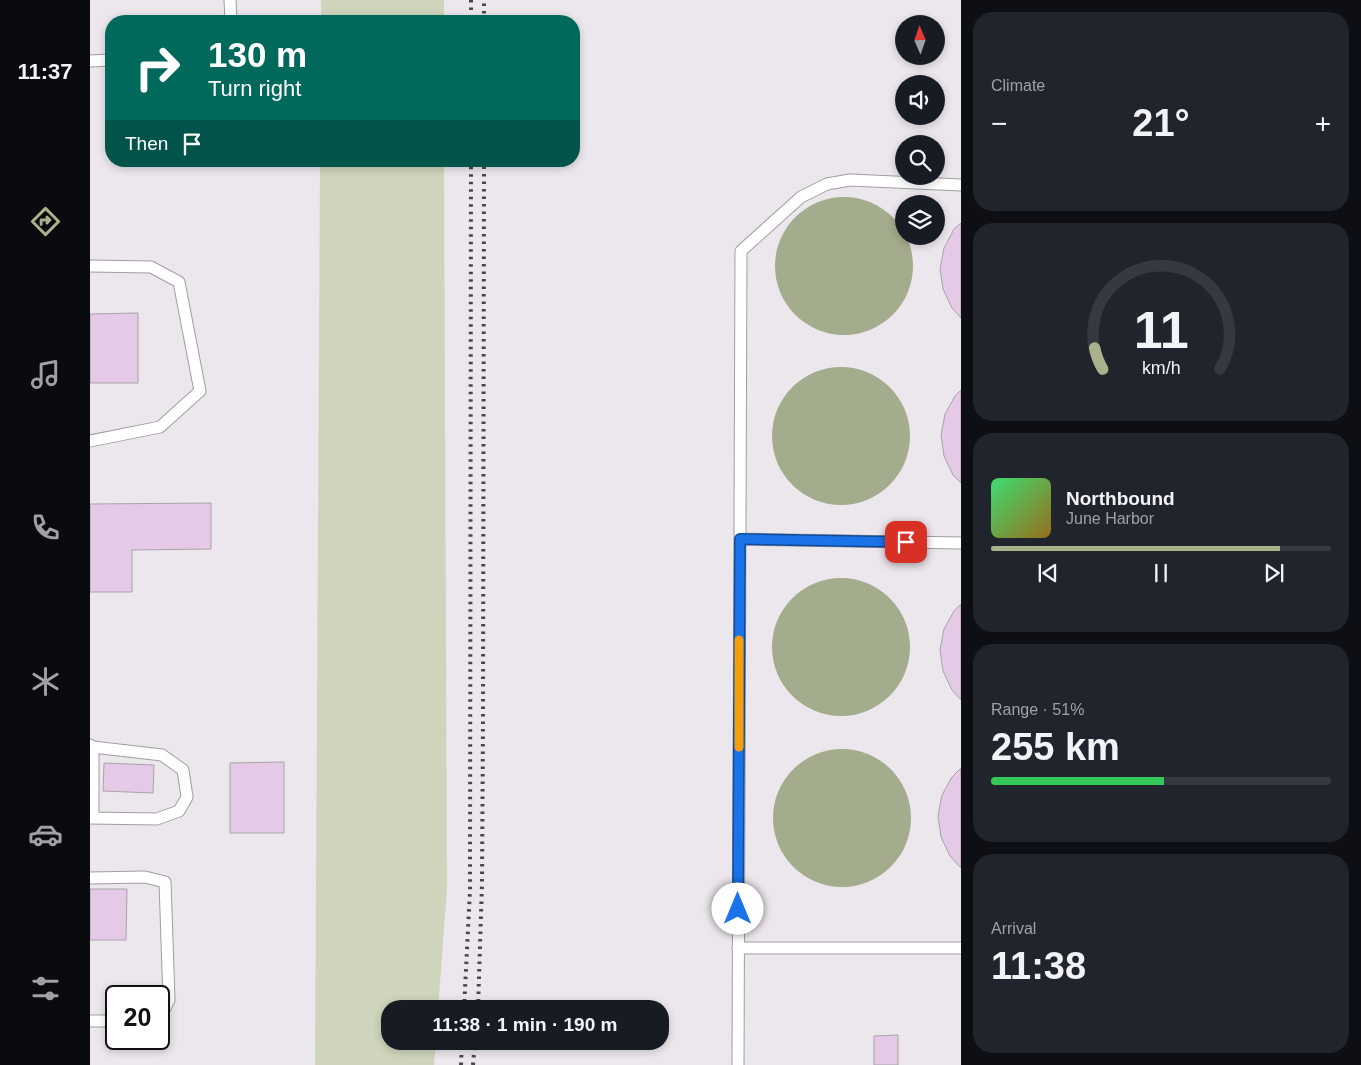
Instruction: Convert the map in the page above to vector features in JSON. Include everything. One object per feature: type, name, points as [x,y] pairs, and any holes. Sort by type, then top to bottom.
[{"type":"lane","points":[[230,0],[231,15]]},
{"type":"lane","points":[[90,61],[105,60]]},
{"type":"lane","points":[[738,1065],[741,252],[801,197],[827,184],[850,180],[961,185]]},
{"type":"lane","points":[[90,266],[150,267],[179,282],[200,390],[160,427],[90,441]]},
{"type":"lane","points":[[740,539],[961,543]]},
{"type":"lane","points":[[91,746],[162,756],[183,770],[187,797],[179,811],[158,819],[91,818],[91,746]]},
{"type":"lane","points":[[90,878],[146,877],[165,882],[168,985]]},
{"type":"lane","points":[[738,948],[961,948]]},
{"type":"lane","points":[[90,1021],[105,1021]]},
{"type":"shaded area","points":[[321,0],[444,0],[444,15],[321,15]]},
{"type":"shaded area","points":[[320,167],[444,167],[447,890],[439,1000],[381,1000],[381,1050],[435,1050],[434,1065],[315,1065]]},
{"type":"shaded area","points":[[831,198],[857,198],[870,202],[882,209],[895,220],[895,245],[910,245],[912,253],[912,279],[908,292],[901,304],[893,315],[882,323],[870,330],[857,334],[831,334],[818,330],[806,323],[795,315],[787,304],[780,292],[776,279],[776,253],[780,240],[787,228],[795,217],[806,209],[818,202]]},
{"type":"shaded area","points":[[841,367],[867,372],[879,378],[890,387],[899,398],[905,410],[910,436],[905,462],[899,474],[890,485],[879,494],[867,500],[841,505],[815,500],[803,494],[792,485],[783,474],[777,462],[772,436],[777,410],[783,398],[792,387],[803,378],[815,372]]},
{"type":"shaded area","points":[[841,578],[867,583],[879,589],[890,598],[899,609],[905,621],[910,647],[905,673],[899,685],[890,696],[879,705],[867,711],[841,716],[815,711],[803,705],[792,696],[783,685],[777,673],[772,647],[777,621],[783,609],[792,598],[803,589],[815,583]]},
{"type":"shaded area","points":[[842,749],[868,754],[880,760],[891,769],[900,780],[906,792],[911,818],[906,844],[900,856],[891,867],[880,876],[868,882],[842,887],[816,882],[804,876],[793,867],[784,856],[778,844],[773,818],[778,792],[784,780],[793,769],[804,760],[816,754]]},
{"type":"building","points":[[961,223],[961,318],[952,308],[943,289],[940,269],[944,248],[954,229]]},
{"type":"building","points":[[138,313],[138,383],[90,383],[90,314]]},
{"type":"building","points":[[961,390],[961,483],[953,475],[944,456],[941,435],[945,414],[955,396]]},
{"type":"building","points":[[211,503],[211,549],[132,550],[132,592],[90,592],[90,504]]},
{"type":"building","points":[[961,604],[961,700],[952,690],[943,671],[940,650],[944,629],[954,611]]},
{"type":"building","points":[[284,762],[284,833],[230,833],[230,763]]},
{"type":"building","points":[[104,763],[154,765],[153,793],[103,791]]},
{"type":"building","points":[[961,768],[961,868],[950,856],[941,837],[938,816],[942,795],[952,777]]},
{"type":"building","points":[[90,889],[127,889],[126,940],[90,940]]},
{"type":"building","points":[[898,1035],[898,1065],[874,1065],[874,1036]]},
{"type":"railway","points":[[471,0],[471,15]]},
{"type":"railway","points":[[484,0],[484,15]]},
{"type":"railway","points":[[464,1000],[470,890],[471,167]]},
{"type":"railway","points":[[478,1000],[482,884],[484,167]]},
{"type":"railway","points":[[461,1065],[462,1050]]},
{"type":"railway","points":[[473,1065],[474,1050]]},
{"type":"slow traffic","points":[[739,640],[739,747]]},
{"type":"route","points":[[738,909],[740,539],[906,542]]}]
